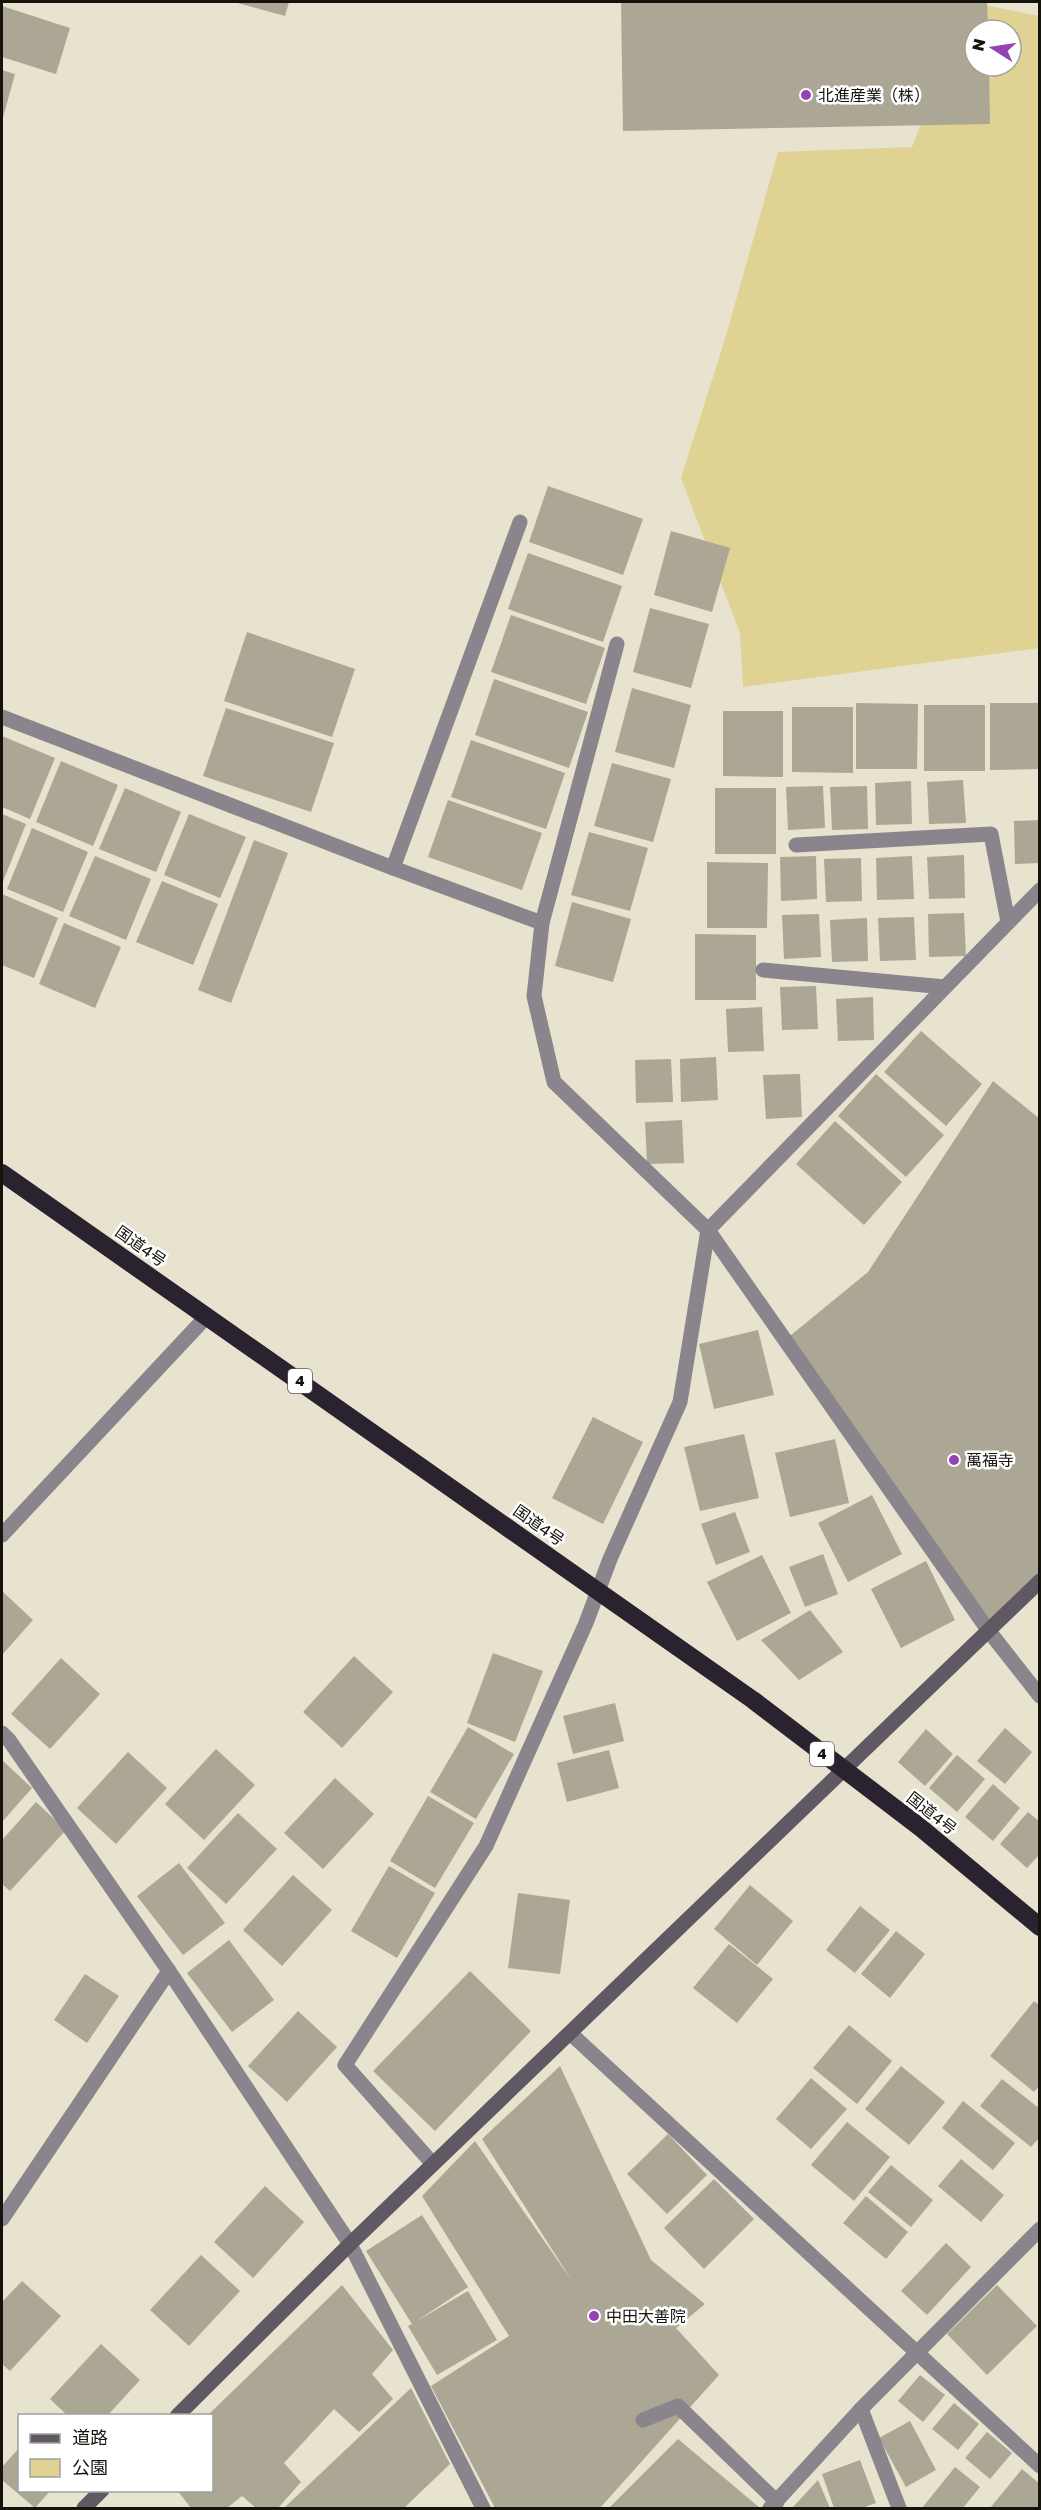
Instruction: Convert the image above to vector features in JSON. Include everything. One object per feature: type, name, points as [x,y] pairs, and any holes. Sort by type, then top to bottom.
[{"type":"highway","name":"国道4号","points":[[2,1173],[753,1700],[921,1828],[1040,1927]]},
{"type":"street","points":[[393,868],[520,522]]},
{"type":"street","points":[[617,644],[542,923],[534,996],[554,1082],[708,1230],[988,1630],[1040,1696]]},
{"type":"street","points":[[2,717],[542,923]]},
{"type":"street","points":[[795,844],[991,834],[1008,922]]},
{"type":"street","points":[[433,2164],[345,2065],[486,1846],[586,1623],[597,1590],[680,1402],[708,1230],[1040,890]]},
{"type":"street","points":[[763,970],[945,987]]},
{"type":"street","points":[[2,1535],[207,1316]]},
{"type":"street","points":[[178,2414],[350,2244],[1040,1581]]},
{"type":"street","points":[[2,1733],[169,1971],[350,2244],[483,2508]]},
{"type":"street","points":[[2,2219],[169,1971]]},
{"type":"street","points":[[570,2033],[1040,2466]]},
{"type":"street","points":[[643,2420],[678,2406],[774,2505],[861,2409],[1040,2229]]},
{"type":"street","points":[[861,2409],[899,2508]]},
{"type":"street","points":[[84,2508],[100,2492]]},
{"type":"green space","points":[[968,2],[1039,16],[1039,648],[743,687],[740,633],[681,478],[725,339],[778,152],[912,147]]},
{"type":"building","points":[[234,2],[289,2],[285,16]]},
{"type":"building","name":"北進産業（株）","points":[[621,2],[987,2],[988,18],[963,18],[963,78],[989,78],[990,124],[623,131]]},
{"type":"building","points":[[2,6],[70,28],[56,74],[2,57]]},
{"type":"building","points":[[2,70],[15,74],[2,121]]},
{"type":"building","points":[[548,486],[643,519],[623,575],[529,542]]},
{"type":"building","points":[[671,531],[730,548],[712,612],[654,595]]},
{"type":"building","points":[[528,553],[622,586],[603,642],[508,609]]},
{"type":"building","points":[[650,608],[709,624],[691,688],[633,672]]},
{"type":"building","points":[[511,615],[605,648],[586,704],[491,672]]},
{"type":"building","points":[[247,632],[355,669],[332,737],[224,701]]},
{"type":"building","points":[[494,679],[588,712],[569,768],[475,735]]},
{"type":"building","points":[[632,688],[691,705],[674,768],[615,752]]},
{"type":"building","points":[[856,703],[918,704],[917,769],[856,769]]},
{"type":"building","points":[[990,703],[1040,703],[1040,769],[990,770]]},
{"type":"building","points":[[924,705],[985,705],[985,771],[924,771]]},
{"type":"building","points":[[792,707],[853,707],[853,773],[792,772]]},
{"type":"building","points":[[226,708],[334,743],[311,812],[203,776]]},
{"type":"building","points":[[723,711],[783,711],[783,777],[723,776]]},
{"type":"building","points":[[2,736],[55,758],[30,819],[2,807]]},
{"type":"building","points":[[471,740],[565,773],[546,829],[451,797]]},
{"type":"building","points":[[61,761],[118,785],[93,846],[36,822]]},
{"type":"building","points":[[612,763],[671,779],[653,842],[594,826]]},
{"type":"building","points":[[963,780],[966,823],[929,824],[927,782]]},
{"type":"building","points":[[911,781],[912,824],[876,825],[875,783]]},
{"type":"building","points":[[823,786],[825,828],[788,830],[786,787]]},
{"type":"building","points":[[867,786],[868,829],[832,830],[830,787]]},
{"type":"building","points":[[125,788],[181,812],[156,872],[99,849]]},
{"type":"building","points":[[715,788],[776,788],[776,854],[715,854]]},
{"type":"building","points":[[448,800],[542,833],[522,890],[428,857]]},
{"type":"building","points":[[2,814],[26,824],[2,884]]},
{"type":"building","points":[[189,814],[246,837],[220,898],[164,875]]},
{"type":"building","points":[[1040,820],[1040,863],[1015,864],[1014,821]]},
{"type":"building","points":[[32,828],[88,852],[63,912],[7,889]]},
{"type":"building","points":[[589,832],[648,848],[630,911],[571,895]]},
{"type":"building","points":[[254,840],[288,853],[231,1003],[198,990]]},
{"type":"building","points":[[964,855],[965,898],[929,899],[927,857]]},
{"type":"building","points":[[95,856],[151,879],[126,940],[69,916]]},
{"type":"building","points":[[816,856],[817,899],[781,901],[780,857]]},
{"type":"building","points":[[912,856],[914,899],[877,900],[876,858]]},
{"type":"building","points":[[861,858],[862,901],[826,902],[824,859]]},
{"type":"building","points":[[707,862],[768,863],[767,928],[707,928]]},
{"type":"building","points":[[162,881],[218,904],[193,965],[136,942]]},
{"type":"building","points":[[2,894],[58,918],[34,978],[2,965]]},
{"type":"building","points":[[572,902],[631,919],[613,982],[555,966]]},
{"type":"building","points":[[964,913],[966,956],[929,957],[928,914]]},
{"type":"building","points":[[819,914],[821,957],[784,959],[782,915]]},
{"type":"building","points":[[914,917],[916,960],[880,961],[878,918]]},
{"type":"building","points":[[867,918],[868,961],[832,962],[830,920]]},
{"type":"building","points":[[64,923],[121,947],[95,1008],[39,984]]},
{"type":"building","points":[[695,934],[756,935],[756,1000],[695,1000]]},
{"type":"building","points":[[816,986],[818,1029],[782,1030],[780,987]]},
{"type":"building","points":[[873,997],[874,1040],[838,1041],[836,999]]},
{"type":"building","points":[[762,1007],[764,1051],[728,1052],[726,1009]]},
{"type":"building","points":[[921,1031],[982,1084],[946,1126],[884,1072]]},
{"type":"building","points":[[716,1057],[718,1100],[681,1102],[680,1059]]},
{"type":"building","points":[[671,1059],[673,1102],[636,1103],[635,1060]]},
{"type":"building","points":[[800,1074],[802,1117],[766,1119],[763,1075]]},
{"type":"building","points":[[876,1074],[944,1135],[906,1177],[838,1116]]},
{"type":"building","name":"萬福寺","points":[[993,1081],[1040,1119],[1040,1580],[988,1630],[785,1340],[868,1272]]},
{"type":"building","points":[[682,1120],[684,1163],[647,1164],[645,1122]]},
{"type":"building","points":[[835,1121],[902,1182],[864,1225],[796,1164]]},
{"type":"building","points":[[758,1330],[774,1395],[714,1409],[699,1344]]},
{"type":"building","points":[[593,1417],[643,1442],[603,1524],[552,1498]]},
{"type":"building","points":[[744,1434],[759,1498],[700,1511],[684,1447]]},
{"type":"building","points":[[835,1439],[849,1503],[790,1517],[775,1453]]},
{"type":"building","points":[[872,1495],[902,1554],[848,1582],[818,1523]]},
{"type":"building","points":[[735,1512],[750,1552],[716,1565],[701,1524]]},
{"type":"building","points":[[823,1554],[838,1594],[805,1607],[789,1567]]},
{"type":"building","points":[[762,1555],[791,1613],[737,1641],[707,1582]]},
{"type":"building","points":[[926,1561],[955,1620],[901,1648],[871,1589]]},
{"type":"building","points":[[2,1591],[33,1620],[2,1655]]},
{"type":"building","points":[[810,1610],[843,1652],[799,1680],[761,1640]]},
{"type":"building","points":[[493,1653],[543,1671],[515,1742],[467,1723]]},
{"type":"building","points":[[354,1656],[393,1692],[342,1748],[303,1712]]},
{"type":"building","points":[[61,1658],[100,1694],[50,1749],[11,1714]]},
{"type":"building","points":[[615,1703],[624,1741],[573,1754],[563,1716]]},
{"type":"building","points":[[468,1727],[514,1754],[476,1819],[430,1792]]},
{"type":"building","points":[[1005,1728],[1032,1752],[1005,1784],[977,1761]]},
{"type":"building","points":[[926,1729],[953,1754],[925,1786],[898,1762]]},
{"type":"building","points":[[216,1749],[255,1785],[204,1840],[165,1804]]},
{"type":"building","points":[[609,1750],[619,1788],[567,1802],[557,1763]]},
{"type":"building","points":[[128,1752],[167,1788],[116,1844],[77,1808]]},
{"type":"building","points":[[957,1755],[985,1779],[957,1812],[929,1788]]},
{"type":"building","points":[[2,1760],[32,1788],[2,1822]]},
{"type":"building","points":[[335,1778],[374,1814],[323,1869],[284,1833]]},
{"type":"building","points":[[993,1784],[1020,1808],[993,1841],[965,1817]]},
{"type":"building","points":[[428,1796],[474,1823],[435,1888],[390,1861]]},
{"type":"building","points":[[36,1802],[66,1830],[10,1891],[2,1884],[2,1840]]},
{"type":"building","points":[[1028,1812],[1040,1822],[1040,1854],[1027,1868],[1000,1844]]},
{"type":"building","points":[[238,1813],[277,1849],[226,1904],[187,1868]]},
{"type":"building","points":[[179,1863],[225,1923],[183,1955],[137,1896]]},
{"type":"building","points":[[389,1866],[435,1893],[397,1958],[351,1931]]},
{"type":"building","points":[[293,1875],[332,1910],[282,1966],[243,1930]]},
{"type":"building","points":[[750,1885],[793,1921],[757,1965],[714,1929]]},
{"type":"building","points":[[518,1893],[570,1900],[560,1974],[508,1968]]},
{"type":"building","points":[[860,1906],[890,1930],[855,1973],[826,1950]]},
{"type":"building","points":[[896,1931],[925,1954],[890,1998],[861,1974]]},
{"type":"building","points":[[229,1940],[274,2000],[232,2032],[187,1973]]},
{"type":"building","points":[[729,1944],[773,1979],[737,2023],[693,1988]]},
{"type":"building","points":[[470,1971],[531,2031],[435,2131],[373,2071]]},
{"type":"building","points":[[85,1974],[119,1996],[87,2043],[54,2020]]},
{"type":"building","points":[[1034,2001],[1040,2006],[1040,2085],[1034,2092],[990,2056]]},
{"type":"building","points":[[298,2011],[337,2047],[287,2102],[248,2066]]},
{"type":"building","points":[[849,2025],[892,2061],[857,2104],[813,2068]]},
{"type":"building","name":"中田大善院","points":[[560,2066],[651,2260],[705,2304],[676,2328],[719,2375],[600,2508],[495,2508],[431,2386],[509,2336],[422,2196],[475,2141],[572,2281],[482,2139]]},
{"type":"building","points":[[901,2066],[945,2102],[909,2145],[865,2109]]},
{"type":"building","points":[[811,2078],[847,2109],[811,2149],[776,2119]]},
{"type":"building","points":[[1002,2079],[1040,2109],[1040,2137],[1031,2147],[980,2106]]},
{"type":"building","points":[[963,2101],[1015,2143],[993,2170],[942,2128]]},
{"type":"building","points":[[847,2122],[890,2157],[854,2201],[811,2165]]},
{"type":"building","points":[[668,2134],[707,2175],[667,2214],[627,2174]]},
{"type":"building","points":[[961,2159],[1004,2195],[981,2222],[938,2186]]},
{"type":"building","points":[[891,2165],[933,2200],[911,2227],[868,2192]]},
{"type":"building","points":[[714,2179],[754,2219],[704,2269],[664,2228]]},
{"type":"building","points":[[265,2186],[304,2222],[253,2278],[214,2242]]},
{"type":"building","points":[[866,2196],[908,2232],[886,2259],[843,2223]]},
{"type":"building","points":[[422,2215],[468,2287],[415,2322],[468,2291],[497,2340],[437,2375],[408,2326],[412,2324],[366,2251]]},
{"type":"building","points":[[946,2243],[971,2267],[927,2315],[901,2291]]},
{"type":"building","points":[[201,2255],[240,2291],[189,2346],[150,2310]]},
{"type":"building","points":[[22,2281],[61,2316],[10,2371],[2,2364],[2,2302]]},
{"type":"building","points":[[342,2285],[393,2350],[372,2374],[393,2399],[359,2432],[334,2409],[284,2463],[301,2482],[278,2508],[256,2508],[242,2496],[227,2508],[191,2508],[179,2492],[213,2492],[213,2414],[209,2414]]},
{"type":"building","points":[[997,2285],[1037,2326],[987,2375],[947,2334]]},
{"type":"building","points":[[101,2344],[140,2380],[109,2414],[66,2414],[50,2399]]},
{"type":"building","points":[[920,2375],[945,2395],[923,2422],[898,2401]]},
{"type":"building","points":[[411,2388],[450,2464],[404,2508],[284,2508]]},
{"type":"building","points":[[954,2403],[979,2424],[958,2450],[932,2429]]},
{"type":"building","points":[[910,2421],[936,2470],[906,2487],[879,2438]]},
{"type":"building","points":[[987,2432],[1012,2453],[990,2479],[965,2458]]},
{"type":"building","points":[[678,2439],[760,2508],[609,2508]]},
{"type":"building","points":[[18,2449],[18,2492],[49,2492],[35,2508],[2,2480],[2,2467]]},
{"type":"building","points":[[860,2460],[876,2503],[862,2508],[834,2508],[822,2474]]},
{"type":"building","points":[[955,2467],[980,2487],[963,2508],[922,2508]]},
{"type":"building","points":[[1022,2469],[1040,2484],[1040,2508],[990,2508]]},
{"type":"building","points":[[818,2480],[830,2508],[792,2508]]},
{"type":"place","name":"北進産業（株）","points":[[806,95]]},
{"type":"place","name":"萬福寺","points":[[954,1460]]},
{"type":"place","name":"中田大善院","points":[[594,2316]]}]
